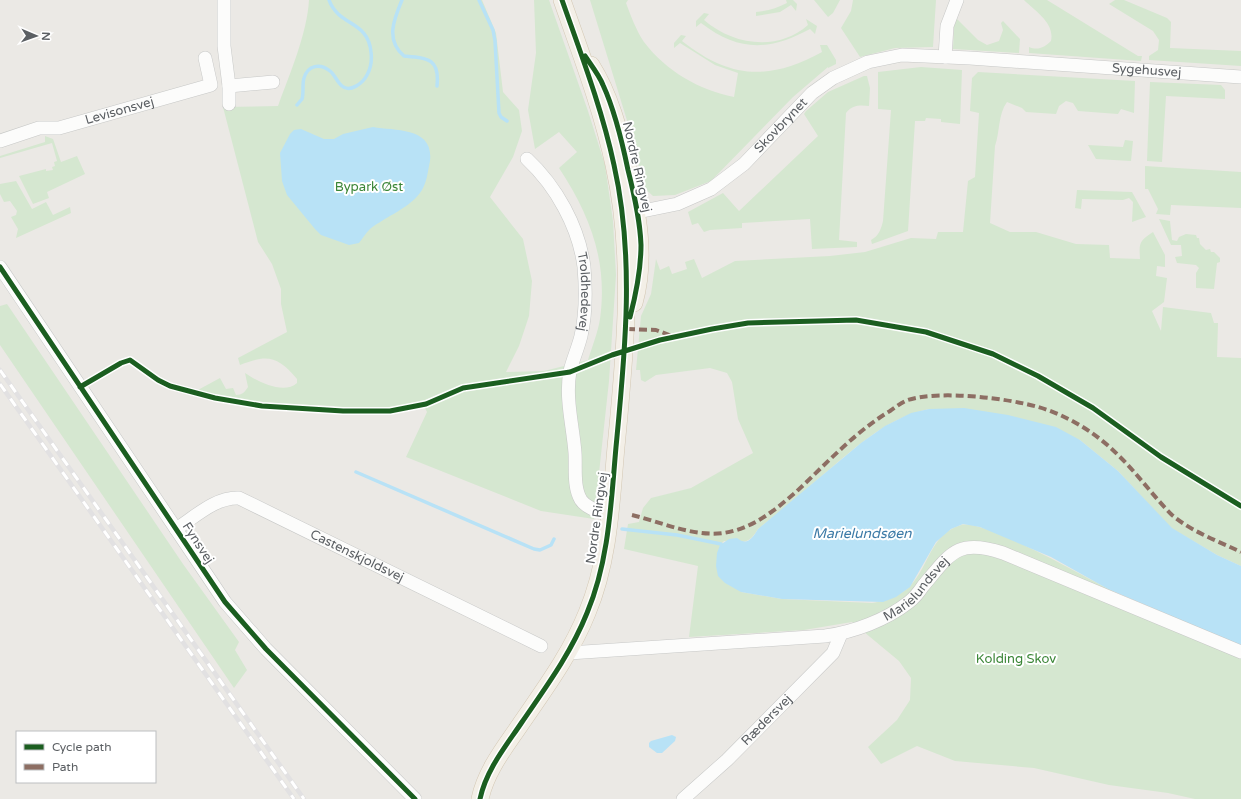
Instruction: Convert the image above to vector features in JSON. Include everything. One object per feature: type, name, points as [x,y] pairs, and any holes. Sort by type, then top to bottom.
[{"type":"main road","name":"Nordre Ringvej","points":[[480,799],[485,782],[495,761],[569,653],[588,612],[598,583],[606,549],[610,515],[627,329],[635,297],[639,270],[641,244],[630,214],[604,126],[562,0]]},
{"type":"street","points":[[224,0],[224,46],[229,86],[229,104]]},
{"type":"street","points":[[945,57],[947,26],[957,0]]},
{"type":"street","name":"Skovbrynet","points":[[630,214],[677,204],[711,189],[744,164],[812,93],[849,70],[868,62],[902,55],[1052,64]]},
{"type":"street","name":"Levisonsvej","points":[[0,141],[39,128],[59,128],[212,85],[205,58]]},
{"type":"street","name":"Sygehusvej","points":[[1052,64],[1241,76]]},
{"type":"street","points":[[229,86],[273,82]]},
{"type":"street","name":"Troldhedevej","points":[[527,159],[536,168],[563,206],[581,250],[584,266],[585,309],[581,337],[570,372],[569,395],[576,486],[582,502],[593,509],[610,515]]},
{"type":"street","name":"Fynsvej","points":[[0,267],[200,567],[239,619],[415,799]]},
{"type":"street","name":"Castenskjoldsvej","points":[[176,529],[220,500],[228,497],[239,498],[540,646]]},
{"type":"street","name":"Marielundsvej","points":[[569,653],[841,634],[898,610],[911,601],[949,556],[962,548],[977,546],[1004,553],[1241,652]]},
{"type":"street","name":"Rædersvej","points":[[683,799],[727,760],[833,653],[841,634]]},
{"type":"green space","name":"Bypark Øst","points":[[309,0],[482,0],[496,33],[503,92],[519,110],[522,131],[513,157],[490,197],[523,239],[532,281],[529,316],[519,346],[506,372],[544,371],[588,360],[600,319],[602,298],[601,278],[599,258],[594,239],[580,203],[559,168],[577,152],[559,132],[535,149],[528,110],[536,53],[534,0],[549,0],[588,111],[605,165],[613,221],[616,275],[609,381],[594,519],[541,511],[406,457],[427,412],[424,406],[382,414],[339,413],[334,406],[264,403],[196,391],[220,378],[226,389],[233,388],[236,395],[240,394],[248,387],[245,373],[271,386],[285,388],[297,383],[297,379],[290,371],[272,359],[258,359],[240,365],[238,358],[287,332],[281,304],[281,289],[272,264],[258,242],[223,107],[278,106],[293,67],[301,40],[308,13]]},
{"type":"green space","points":[[590,0],[628,0],[626,3],[636,28],[644,42],[662,62],[684,78],[708,90],[721,94],[734,97],[738,73],[715,65],[680,43],[674,48],[674,43],[681,35],[686,36],[682,41],[700,54],[733,69],[750,72],[785,68],[822,52],[820,45],[827,45],[836,60],[836,64],[828,67],[793,97],[711,181],[675,195],[653,196],[642,186],[637,153]]},
{"type":"green space","points":[[786,0],[793,0],[797,4],[796,11],[791,5],[780,12],[756,16],[756,12],[780,6],[787,3]]},
{"type":"green space","points":[[814,0],[840,0],[833,13],[828,17]]},
{"type":"green space","points":[[853,0],[936,0],[933,47],[895,48],[860,57],[841,28],[851,11]]},
{"type":"green space","points":[[1024,0],[1047,0],[1138,56],[1142,56],[1141,61],[1029,53],[1029,47],[1035,49],[1044,47],[1049,43],[1051,41],[1051,35],[1047,23]]},
{"type":"green space","points":[[1115,0],[1124,0],[1167,18],[1171,22],[1170,48],[1241,51],[1241,66],[1149,60],[1149,56],[1158,50],[1159,40],[1153,31],[1109,4]]},
{"type":"green space","points":[[704,13],[709,14],[704,20],[728,35],[741,40],[755,42],[769,42],[796,34],[808,25],[806,19],[817,26],[815,34],[810,29],[781,41],[754,45],[728,39],[701,23],[696,27],[696,21]]},
{"type":"green space","points":[[956,18],[978,40],[987,45],[999,41],[1003,30],[1001,23],[1003,21],[1020,39],[1019,53],[953,49]]},
{"type":"green space","points":[[921,67],[962,70],[960,124],[941,122],[941,119],[926,118],[925,121],[915,121],[908,231],[872,244],[871,240],[878,234],[883,221],[891,110],[878,109],[878,72]]},
{"type":"green space","name":"Kolding Skov","points":[[978,72],[1135,81],[1134,113],[1121,109],[1118,114],[1078,111],[1073,103],[1066,101],[1059,106],[1056,114],[1026,112],[1022,108],[1007,102],[1002,112],[995,146],[990,223],[1010,232],[1036,232],[1076,244],[1109,245],[1110,258],[1140,259],[1140,246],[1142,240],[1153,232],[1165,255],[1165,267],[1157,266],[1156,276],[1167,278],[1164,302],[1152,311],[1161,331],[1163,307],[1211,313],[1214,323],[1218,323],[1217,357],[1241,358],[1241,566],[1217,555],[1171,528],[1118,471],[1080,440],[929,409],[913,413],[897,420],[869,437],[758,529],[748,541],[724,541],[720,545],[741,592],[782,599],[872,603],[892,597],[907,589],[922,570],[936,543],[943,536],[951,529],[961,525],[973,525],[1011,539],[1123,596],[1241,646],[1241,799],[1195,799],[1168,793],[1109,785],[1034,768],[955,761],[917,746],[881,764],[868,747],[897,720],[910,700],[911,678],[899,661],[852,622],[804,630],[689,637],[698,566],[624,549],[628,524],[639,522],[643,508],[651,498],[691,488],[753,453],[738,419],[732,382],[727,373],[710,368],[656,375],[645,382],[641,380],[640,370],[636,370],[641,316],[651,294],[656,259],[660,270],[669,266],[672,274],[687,269],[685,262],[694,259],[702,278],[735,261],[830,256],[865,252],[911,238],[936,239],[938,232],[963,232],[968,181],[975,177],[979,113],[970,111],[972,78]]},
{"type":"green space","points":[[867,76],[870,88],[869,106],[856,106],[848,110],[846,113],[839,240],[857,242],[857,247],[812,249],[810,219],[742,223],[742,228],[710,230],[704,232],[698,223],[692,225],[688,212],[723,193],[739,211],[818,136],[804,114],[806,111],[828,92]]},
{"type":"green space","points":[[1150,82],[1221,85],[1225,90],[1225,99],[1166,96],[1162,162],[1147,161]]},
{"type":"green space","points":[[45,136],[53,139],[61,162],[77,156],[85,174],[47,192],[49,198],[33,204],[19,176],[46,169],[46,171],[53,170],[52,167],[55,166],[54,162],[57,161],[52,143],[0,158],[0,156],[45,142]]},
{"type":"green space","points":[[1125,140],[1133,141],[1131,161],[1096,159],[1088,145],[1123,147]]},
{"type":"green space","points":[[1145,166],[1241,172],[1241,208],[1171,205],[1170,215],[1156,214],[1158,209],[1148,189],[1145,189]]},
{"type":"green space","points":[[16,181],[32,209],[46,202],[53,215],[70,207],[71,213],[16,238],[18,229],[11,217],[16,215],[17,211],[10,201],[4,202],[0,194],[0,184]]},
{"type":"green space","points":[[1077,190],[1132,192],[1146,217],[1132,222],[1133,202],[1129,198],[1123,200],[1082,199],[1081,209],[1075,208]]},
{"type":"green space","points":[[1159,219],[1170,221],[1172,240],[1177,241],[1179,237],[1186,234],[1196,235],[1197,238],[1199,238],[1200,244],[1206,250],[1210,249],[1211,252],[1214,252],[1220,258],[1220,262],[1217,263],[1214,289],[1196,288],[1196,273],[1199,268],[1196,265],[1177,263],[1175,257],[1182,256],[1181,245],[1171,245]]},
{"type":"green space","points":[[7,304],[183,564],[239,642],[235,650],[247,670],[234,688],[0,345],[0,306]]},
{"type":"water","points":[[373,127],[402,131],[420,136],[426,142],[430,150],[430,161],[427,176],[422,190],[412,202],[370,229],[359,243],[349,245],[321,235],[287,195],[282,181],[280,153],[290,134],[294,130],[301,129],[324,139],[334,139],[343,134]]},
{"type":"water","name":"Marielundsøen","points":[[964,408],[1008,415],[1056,427],[1080,440],[1118,471],[1172,528],[1217,555],[1241,566],[1241,646],[1108,589],[1051,557],[980,527],[963,524],[951,529],[936,542],[910,587],[896,597],[883,602],[782,599],[741,592],[725,583],[718,576],[716,566],[717,553],[720,545],[729,539],[737,538],[744,541],[749,540],[754,536],[758,529],[861,443],[885,426],[911,413],[929,409]]},
{"type":"water","points":[[672,735],[676,737],[675,741],[662,753],[657,753],[649,747],[649,743],[651,741]]},
{"type":"waterway","points":[[297,105],[302,99],[304,78],[308,70],[311,68],[318,66],[326,68],[345,88],[352,88],[363,81],[369,70],[371,52],[369,42],[365,34],[339,15],[329,0]]},
{"type":"waterway","points":[[402,0],[394,22],[393,36],[395,43],[398,50],[404,56],[425,59],[434,65],[436,70],[437,86]]},
{"type":"waterway","points":[[479,0],[493,30],[495,41],[499,113],[501,117],[507,121]]},
{"type":"waterway","points":[[356,472],[534,549],[540,550],[551,545],[554,539]]},
{"type":"waterway","points":[[622,529],[677,535],[721,544]]},
{"type":"railway","points":[[0,370],[304,799]]},
{"type":"railway","points":[[0,384],[294,799]]},
{"type":"marked path","points":[[627,329],[656,330],[672,336]]},
{"type":"marked path","points":[[632,515],[700,533],[723,533],[744,528],[779,506],[853,438],[877,419],[904,402],[921,397],[955,395],[973,396],[1038,407],[1049,410],[1070,420],[1109,446],[1172,515],[1197,531],[1241,552]]},
{"type":"cycle path","points":[[480,799],[487,778],[497,759],[558,669],[581,628],[600,573],[608,532],[625,341],[626,271],[624,235],[620,200],[609,144],[591,82],[562,0]]},
{"type":"cycle path","points":[[585,56],[599,78],[615,116],[638,216],[641,245],[640,263],[630,317]]},
{"type":"cycle path","points":[[0,267],[225,602],[266,649],[415,799]]},
{"type":"cycle path","points":[[80,387],[121,363],[130,360],[158,380],[170,386],[215,398],[262,406],[343,411],[390,411],[426,404],[463,388],[570,372],[612,355],[660,340],[712,329],[748,323],[856,320],[926,332],[993,354],[1038,376],[1093,408],[1161,457],[1241,506]]}]
